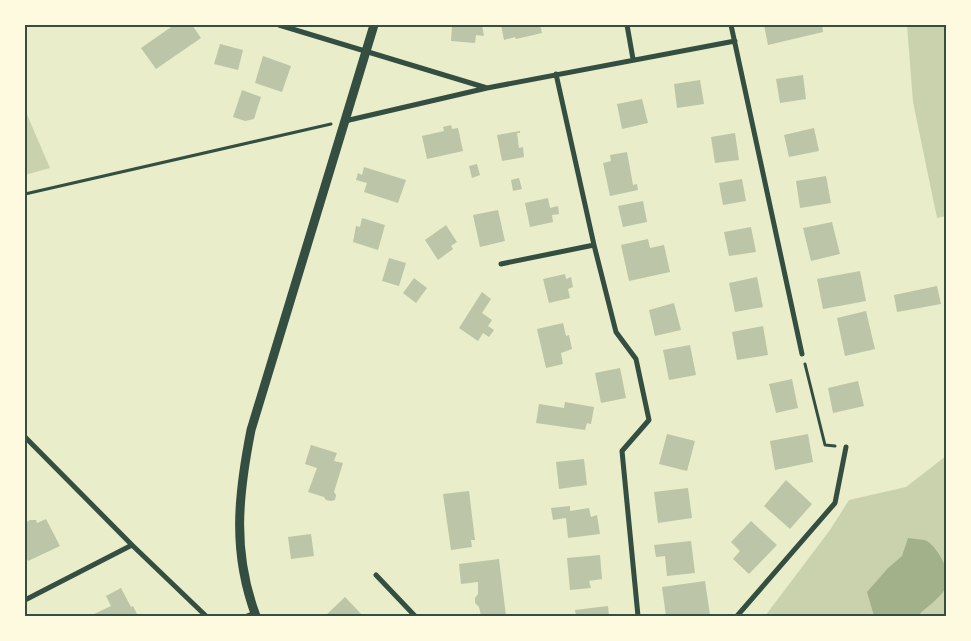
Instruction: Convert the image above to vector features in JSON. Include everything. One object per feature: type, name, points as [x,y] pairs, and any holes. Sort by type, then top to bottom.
[{"type":"street","points":[[279,25],[487,88]]},
{"type":"street","points":[[253,615],[239,531],[240,498],[251,430],[374,25]]},
{"type":"street","points":[[627,25],[633,59]]},
{"type":"street","points":[[731,25],[802,354]]},
{"type":"street","points":[[344,121],[487,88],[734,41]]},
{"type":"street","points":[[556,74],[594,245],[616,332],[636,359],[649,420],[622,451],[638,616]]},
{"type":"street","points":[[501,264],[594,245]]},
{"type":"street","points":[[25,437],[132,545],[206,616]]},
{"type":"street","points":[[737,616],[835,503],[846,447]]},
{"type":"street","points":[[25,600],[132,545]]},
{"type":"street","points":[[376,575],[415,616]]},
{"type":"path","points":[[25,194],[344,121]]},
{"type":"path","points":[[802,354],[825,446],[846,447]]},
{"type":"shaded area","points":[[907,25],[946,25],[946,216],[937,218],[913,102]]},
{"type":"shaded area","points":[[25,110],[50,168],[25,175]]},
{"type":"shaded area","points":[[946,456],[946,616],[765,616],[830,530],[849,500],[906,487]]},
{"type":"shaded area","points":[[908,538],[927,541],[936,550],[946,569],[947,583],[945,589],[936,600],[917,616],[874,616],[867,592],[888,568],[902,556]]},
{"type":"building","points":[[174,25],[192,25],[201,38],[156,69],[141,48]]},
{"type":"building","points":[[452,25],[482,25],[484,36],[476,35],[475,43],[451,41]]},
{"type":"building","points":[[501,25],[540,25],[542,33],[504,40]]},
{"type":"building","points":[[764,25],[822,25],[823,32],[768,45]]},
{"type":"building","points":[[220,44],[243,50],[238,70],[214,64]]},
{"type":"building","points":[[263,56],[291,66],[282,92],[255,83]]},
{"type":"building","points":[[803,75],[806,99],[780,103],[776,79]]},
{"type":"building","points":[[700,80],[704,104],[677,108],[674,84]]},
{"type":"building","points":[[242,90],[261,97],[254,119],[245,121],[233,117]]},
{"type":"building","points":[[642,99],[648,123],[622,129],[617,104]]},
{"type":"building","points":[[451,125],[452,129],[458,128],[463,151],[427,159],[422,136],[444,131],[443,127]]},
{"type":"building","points":[[814,128],[819,151],[789,157],[784,135]]},
{"type":"building","points":[[520,131],[520,133],[517,133],[519,148],[523,147],[524,157],[502,161],[497,135]]},
{"type":"building","points":[[735,133],[739,160],[715,163],[711,137]]},
{"type":"building","points":[[627,152],[633,185],[637,184],[638,190],[610,196],[603,163],[611,161],[610,155]]},
{"type":"building","points":[[477,164],[480,175],[472,178],[469,166]]},
{"type":"building","points":[[364,167],[406,180],[398,203],[364,192],[367,183],[356,180],[358,173],[362,175]]},
{"type":"building","points":[[826,176],[831,203],[800,208],[796,181]]},
{"type":"building","points":[[519,178],[522,189],[513,191],[511,180]]},
{"type":"building","points":[[742,179],[746,201],[723,205],[719,183]]},
{"type":"building","points":[[548,198],[550,208],[558,206],[559,214],[552,215],[553,222],[530,227],[525,203]]},
{"type":"building","points":[[643,201],[647,222],[623,227],[618,206]]},
{"type":"building","points":[[498,210],[505,241],[480,247],[473,215]]},
{"type":"building","points":[[362,218],[385,225],[378,250],[353,242],[356,226],[360,227]]},
{"type":"building","points":[[832,222],[840,254],[811,261],[803,228]]},
{"type":"building","points":[[446,225],[457,242],[451,246],[453,249],[438,260],[425,240]]},
{"type":"building","points":[[751,227],[756,252],[729,256],[724,232]]},
{"type":"building","points":[[648,239],[650,248],[664,245],[670,272],[629,281],[621,245]]},
{"type":"building","points":[[389,258],[406,263],[399,286],[382,281]]},
{"type":"building","points":[[860,271],[866,301],[823,309],[817,279]]},
{"type":"building","points":[[565,274],[566,279],[571,277],[573,287],[568,289],[570,298],[549,303],[543,279]]},
{"type":"building","points":[[757,277],[763,307],[735,312],[729,283]]},
{"type":"building","points":[[414,278],[427,288],[416,303],[403,293]]},
{"type":"building","points":[[937,286],[941,304],[897,312],[894,295]]},
{"type":"building","points":[[482,292],[491,299],[482,313],[492,320],[488,326],[494,330],[489,337],[483,333],[478,341],[459,328]]},
{"type":"building","points":[[674,303],[681,330],[655,336],[649,310]]},
{"type":"building","points":[[866,311],[875,349],[845,356],[837,318]]},
{"type":"building","points":[[563,323],[566,336],[569,335],[572,349],[561,353],[563,364],[546,368],[537,329]]},
{"type":"building","points":[[763,326],[768,355],[737,360],[732,332]]},
{"type":"building","points":[[690,345],[696,375],[669,380],[663,350]]},
{"type":"building","points":[[620,368],[626,398],[601,403],[595,373]]},
{"type":"building","points":[[792,379],[798,408],[776,413],[769,384]]},
{"type":"building","points":[[858,381],[864,406],[833,413],[828,388]]},
{"type":"building","points":[[565,402],[594,407],[591,424],[587,423],[585,430],[536,423],[539,404],[564,408]]},
{"type":"building","points":[[667,434],[695,441],[687,471],[659,464]]},
{"type":"building","points":[[808,434],[813,462],[775,470],[770,441]]},
{"type":"building","points":[[311,445],[337,453],[334,461],[343,463],[334,492],[336,495],[335,500],[326,500],[324,497],[308,492],[317,468],[305,464]]},
{"type":"building","points":[[584,459],[587,485],[559,489],[556,462]]},
{"type":"building","points":[[786,480],[812,504],[790,529],[764,506]]},
{"type":"building","points":[[688,488],[692,518],[658,523],[654,492]]},
{"type":"building","points":[[469,491],[475,540],[471,540],[472,547],[451,550],[443,494]]},
{"type":"building","points":[[570,506],[570,511],[589,508],[591,517],[597,515],[600,534],[568,538],[566,518],[553,520],[551,508]]},
{"type":"building","points":[[46,519],[60,546],[28,561],[25,555],[25,523],[30,520],[36,520],[37,523]]},
{"type":"building","points":[[751,521],[777,545],[749,574],[733,559],[740,551],[731,542]]},
{"type":"building","points":[[311,534],[314,556],[291,559],[288,537]]},
{"type":"building","points":[[691,541],[695,573],[667,576],[665,556],[656,557],[654,545]]},
{"type":"building","points":[[600,555],[602,579],[589,581],[591,588],[570,590],[567,558]]},
{"type":"building","points":[[499,559],[506,616],[481,616],[479,607],[475,603],[475,598],[478,594],[478,582],[461,584],[459,564]]},
{"type":"building","points":[[705,581],[710,615],[666,616],[662,587]]},
{"type":"building","points":[[121,588],[138,616],[90,616],[111,606],[106,596]]},
{"type":"building","points":[[345,597],[363,616],[325,616]]},
{"type":"building","points":[[608,606],[609,616],[576,616],[575,610]]}]
